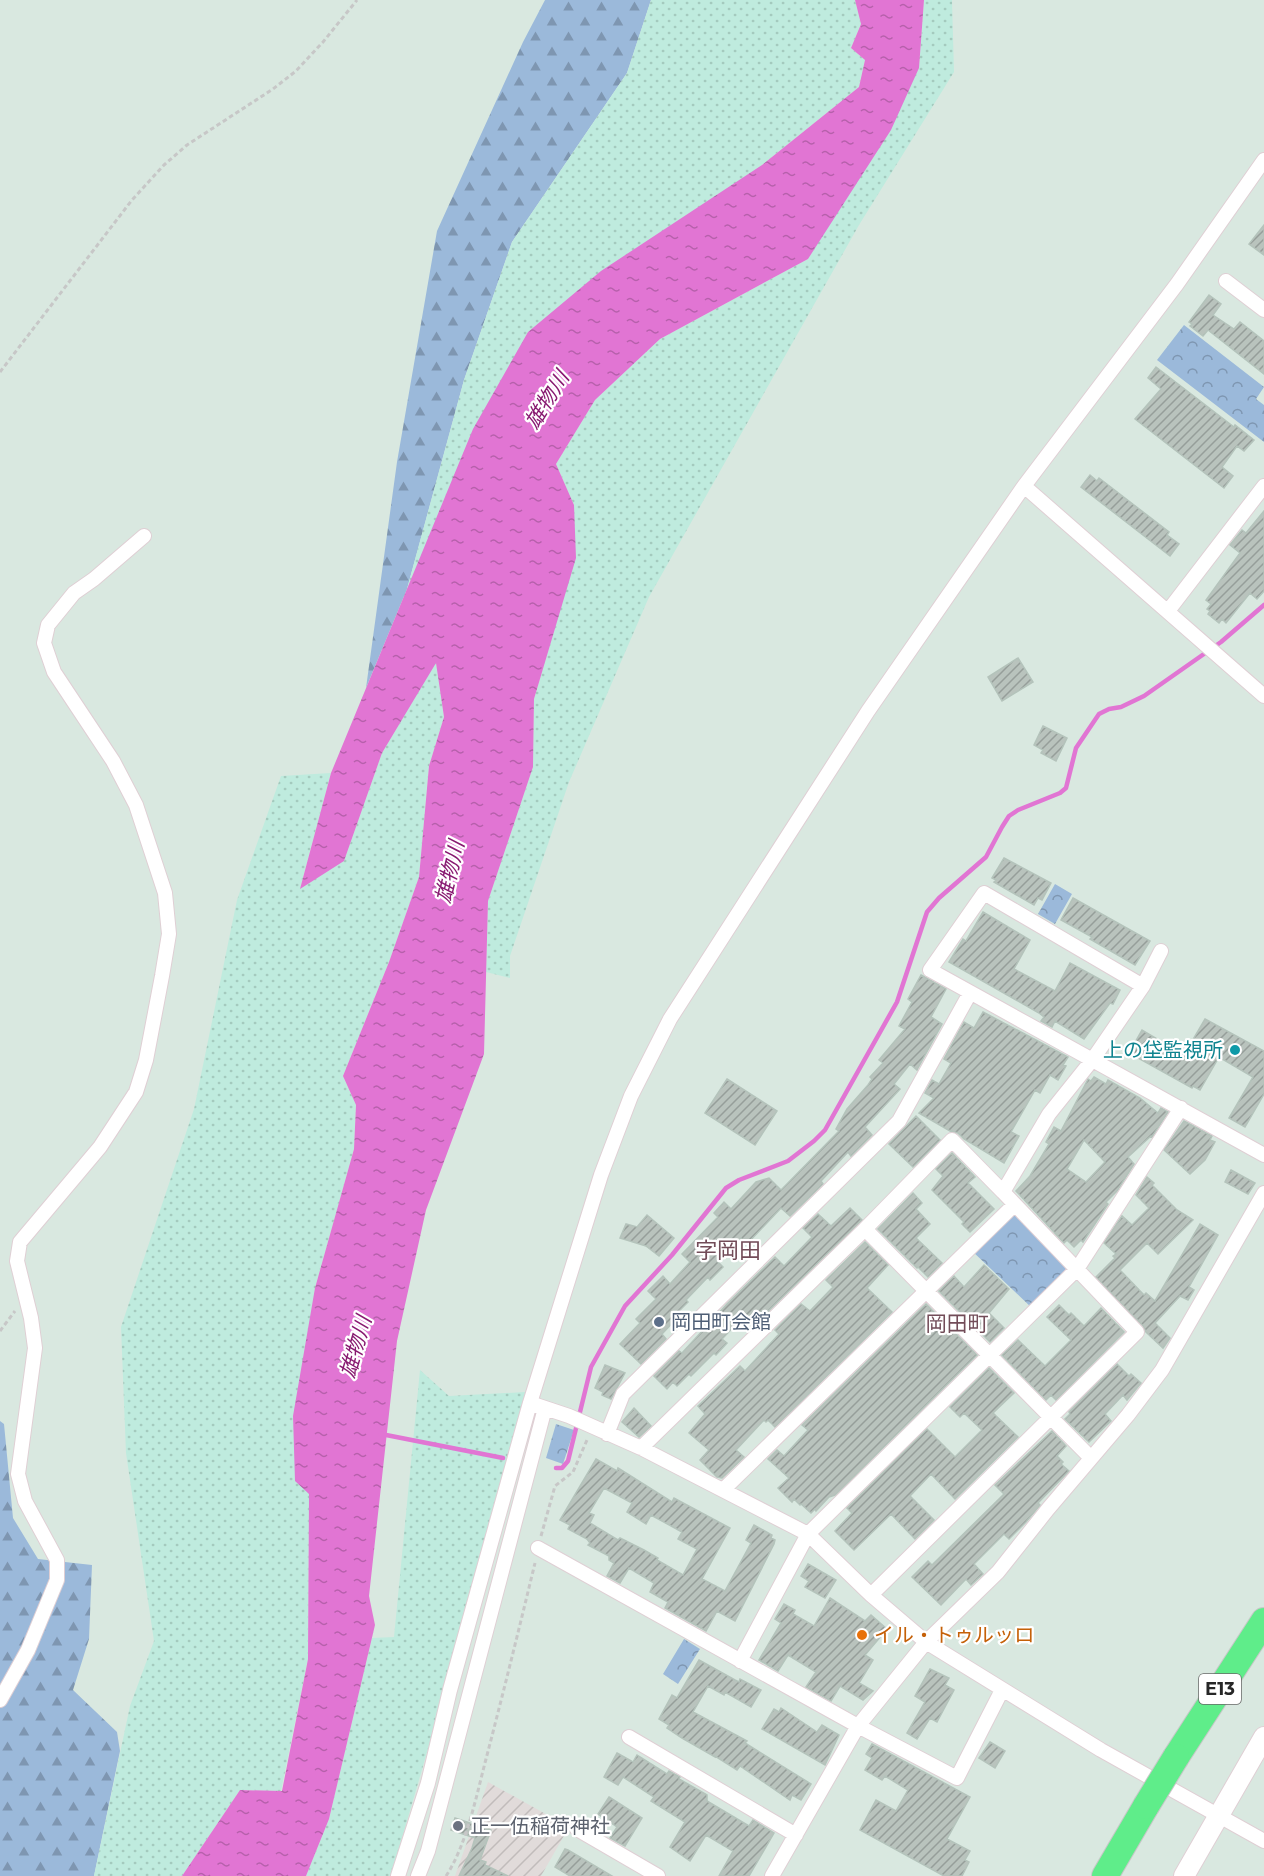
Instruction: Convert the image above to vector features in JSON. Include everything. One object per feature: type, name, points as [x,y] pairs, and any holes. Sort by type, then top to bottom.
[{"type":"highway","name":"E13","points":[[1105,1876],[1176,1757],[1264,1621]]},
{"type":"street","points":[[398,1876],[429,1783],[450,1690],[530,1403],[601,1175],[631,1096],[670,1019],[868,711],[1024,486],[1177,284],[1264,160]]},
{"type":"street","points":[[1226,281],[1264,310]]},
{"type":"street","points":[[1024,486],[1264,696]]},
{"type":"street","points":[[1168,611],[1264,486]]},
{"type":"street","points":[[0,1700],[28,1650],[57,1580],[57,1560],[25,1501],[18,1474],[35,1348],[17,1261],[20,1242],[100,1147],[136,1092],[146,1060],[169,933],[165,893],[136,805],[113,761],[54,672],[44,643],[48,625],[74,593],[144,537]]},
{"type":"street","points":[[1143,986],[984,893],[930,970],[1264,1155]]},
{"type":"street","points":[[1003,1192],[1049,1114],[1093,1059],[1143,986],[1161,951]]},
{"type":"street","points":[[607,1434],[623,1394],[899,1121],[970,993]]},
{"type":"street","points":[[740,1661],[808,1534],[1077,1269],[1181,1108]]},
{"type":"street","points":[[641,1448],[865,1229],[952,1140],[1137,1332],[871,1595]]},
{"type":"street","points":[[772,1876],[858,1726],[926,1642],[998,1572],[1128,1415],[1162,1370],[1264,1193]]},
{"type":"street","points":[[723,1490],[1014,1205]]},
{"type":"street","points":[[865,1229],[1091,1458]]},
{"type":"street","points":[[530,1403],[568,1416],[641,1448],[808,1534],[871,1595],[926,1642],[1101,1750],[1264,1841]]},
{"type":"street","points":[[418,1876],[428,1851],[545,1408]]},
{"type":"street","points":[[538,1548],[858,1726],[957,1778],[1002,1690]]},
{"type":"street","points":[[630,1737],[796,1835]]},
{"type":"street","points":[[1184,1876],[1264,1737]]},
{"type":"street","points":[[577,1829],[657,1876]]},
{"type":"path","points":[[0,372],[132,200],[164,165],[188,146],[264,96],[296,71],[357,0]]},
{"type":"path","points":[[0,1331],[25,1294]]},
{"type":"path","points":[[446,1876],[452,1867],[471,1817],[555,1486],[573,1472],[589,1425]]},
{"type":"shaded area","points":[[488,1782],[569,1827],[541,1876],[455,1876]]},
{"type":"green space","points":[[545,0],[651,0],[627,73],[512,242],[464,380],[407,589],[366,688],[397,462],[437,231],[523,42]]},
{"type":"green space","points":[[1184,325],[1264,387],[1256,399],[1264,405],[1264,442],[1157,360]]},
{"type":"green space","points":[[1055,884],[1072,894],[1055,924],[1038,914]]},
{"type":"green space","points":[[1014,1205],[1077,1269],[1034,1310],[970,1249]]},
{"type":"green space","points":[[0,1421],[4,1424],[13,1518],[38,1559],[92,1565],[89,1639],[73,1690],[117,1732],[120,1751],[94,1876],[0,1876]]},
{"type":"green space","points":[[556,1424],[574,1430],[563,1464],[546,1458]]},
{"type":"green space","points":[[684,1639],[700,1649],[678,1684],[663,1674]]},
{"type":"sand","points":[[651,0],[855,0],[861,24],[851,48],[865,60],[859,87],[762,165],[407,589],[464,380],[512,242],[627,73]]},
{"type":"sand","points":[[924,0],[952,0],[954,72],[859,225],[649,597],[569,782],[510,956],[510,978],[486,972],[488,901],[533,767],[534,699],[553,634],[574,505],[556,464],[595,400],[660,339],[808,259],[919,68]]},
{"type":"sand","points":[[436,662],[444,717],[429,766],[419,877],[389,962],[343,1076],[356,1105],[354,1149],[315,1288],[309,1494],[308,1659],[281,1791],[240,1790],[182,1876],[94,1876],[130,1706],[154,1641],[126,1453],[121,1327],[194,1109],[237,900],[281,776],[331,773],[301,885],[344,861],[382,753]]},
{"type":"sand","points":[[420,1370],[449,1396],[526,1392],[448,1680],[391,1876],[306,1876],[329,1819],[372,1638],[394,1637]]},
{"type":"water","name":"雄物川","points":[[855,0],[924,0],[919,68],[891,130],[808,259],[660,339],[595,400],[556,464],[574,505],[576,558],[534,699],[533,767],[488,901],[484,1054],[426,1210],[397,1341],[369,1596],[375,1625],[329,1819],[306,1876],[182,1876],[240,1790],[282,1791],[308,1659],[309,1494],[295,1481],[293,1416],[315,1288],[354,1149],[356,1105],[343,1076],[389,962],[419,877],[429,766],[444,717],[436,663],[382,753],[344,861],[300,889],[331,773],[473,429],[528,332],[601,271],[762,165],[859,87],[865,60],[851,48],[861,24]]},
{"type":"building","points":[[1264,225],[1264,255],[1249,244]]},
{"type":"building","points":[[1209,295],[1221,304],[1213,315],[1234,329],[1240,322],[1264,341],[1264,374],[1208,330],[1203,336],[1190,326],[1192,324],[1189,322]]},
{"type":"building","points":[[1156,367],[1254,440],[1244,451],[1237,446],[1222,467],[1233,476],[1224,488],[1135,419],[1161,389],[1148,378]]},
{"type":"building","points":[[1090,475],[1097,481],[1099,478],[1169,532],[1167,535],[1179,544],[1170,556],[1081,487]]},
{"type":"building","points":[[1264,511],[1264,591],[1257,599],[1250,593],[1226,623],[1222,619],[1219,623],[1208,614],[1210,611],[1207,609],[1211,604],[1206,600],[1240,553],[1230,545],[1242,530],[1246,533]]},
{"type":"building","points":[[1018,658],[1033,682],[1002,701],[988,677]]},
{"type":"building","points":[[1043,726],[1067,738],[1056,761],[1041,753],[1043,750],[1034,745]]},
{"type":"building","points":[[1004,858],[1051,883],[1042,900],[1038,898],[1034,905],[994,882],[996,880],[992,878]]},
{"type":"building","points":[[1073,898],[1150,941],[1135,965],[1061,920]]},
{"type":"building","points":[[983,912],[1030,940],[1014,969],[1055,991],[1070,963],[1120,990],[1113,1004],[1110,1003],[1084,1039],[1055,1021],[1052,1027],[1041,1021],[1044,1017],[1039,1013],[949,962],[963,939],[966,941]]},
{"type":"building","points":[[921,975],[946,989],[931,1017],[942,1024],[917,1070],[910,1064],[894,1084],[900,1089],[865,1127],[872,1135],[851,1156],[848,1152],[821,1181],[823,1184],[790,1216],[781,1208],[747,1244],[741,1238],[718,1262],[723,1267],[710,1280],[708,1277],[686,1300],[688,1302],[679,1311],[681,1314],[662,1334],[666,1339],[641,1364],[620,1344],[640,1323],[636,1319],[656,1299],[648,1291],[663,1276],[670,1284],[690,1262],[682,1254],[718,1217],[714,1213],[724,1202],[731,1209],[756,1182],[769,1178],[781,1190],[839,1131],[836,1129],[847,1109],[868,1085],[872,1079],[870,1077],[883,1063],[879,1060],[905,1029],[899,1026],[912,1002],[908,999]]},
{"type":"building","points":[[983,1012],[1068,1057],[1058,1080],[1050,1075],[1040,1093],[1035,1090],[1011,1132],[1019,1136],[1004,1163],[958,1133],[950,1131],[919,1113],[934,1098],[925,1093],[932,1080],[939,1084],[951,1063],[944,1059],[964,1022],[974,1028]]},
{"type":"building","points":[[1205,1019],[1264,1051],[1264,1094],[1245,1127],[1229,1118],[1253,1077],[1219,1057],[1200,1090],[1193,1086],[1192,1088],[1129,1053],[1142,1030],[1184,1055]]},
{"type":"building","points":[[1094,1077],[1106,1084],[1108,1080],[1140,1098],[1158,1113],[1161,1108],[1168,1112],[1152,1137],[1128,1157],[1134,1164],[1117,1191],[1106,1202],[1108,1204],[1083,1242],[1081,1240],[1074,1247],[1067,1240],[1064,1243],[1016,1191],[1030,1176],[1049,1144],[1046,1142],[1054,1127],[1061,1131],[1088,1079],[1091,1081]],"holes":[[[1084,1140],[1105,1162],[1086,1182],[1067,1169]]]},
{"type":"building","points":[[727,1079],[777,1111],[755,1145],[705,1113]]},
{"type":"building","points":[[916,1116],[940,1140],[913,1167],[889,1144]]},
{"type":"building","points":[[1184,1121],[1212,1136],[1210,1140],[1215,1142],[1205,1160],[1190,1174],[1164,1150]]},
{"type":"building","points":[[952,1153],[975,1177],[968,1183],[994,1209],[970,1232],[962,1224],[964,1222],[932,1190],[943,1176],[936,1169]]},
{"type":"building","points":[[1231,1170],[1255,1183],[1248,1194],[1225,1182]]},
{"type":"building","points":[[1147,1177],[1177,1210],[1193,1220],[1158,1254],[1147,1243],[1120,1270],[1144,1295],[1146,1293],[1155,1301],[1200,1224],[1218,1235],[1189,1287],[1194,1290],[1188,1300],[1180,1296],[1155,1323],[1170,1338],[1163,1348],[1096,1277],[1115,1258],[1113,1256],[1116,1254],[1104,1243],[1122,1216],[1132,1225],[1149,1208],[1136,1195]]},
{"type":"building","points":[[913,1193],[922,1203],[916,1209],[930,1224],[916,1238],[942,1263],[928,1277],[878,1229]]},
{"type":"building","points":[[850,1208],[862,1220],[762,1317],[760,1316],[756,1321],[752,1317],[747,1323],[742,1318],[722,1339],[727,1343],[716,1355],[714,1353],[691,1376],[689,1374],[677,1386],[673,1382],[667,1389],[654,1376],[679,1351],[682,1353],[775,1257],[784,1266],[812,1237],[803,1228],[818,1214],[831,1226]]},
{"type":"building","points":[[647,1215],[674,1238],[659,1256],[646,1246],[620,1238],[626,1224],[637,1227]]},
{"type":"building","points":[[865,1242],[888,1265],[867,1288],[892,1312],[775,1427],[768,1420],[766,1422],[764,1420],[736,1450],[744,1457],[722,1478],[717,1477],[700,1460],[709,1450],[689,1433],[705,1414],[698,1406],[740,1366],[745,1371],[779,1334],[775,1330],[801,1304],[810,1311],[833,1287],[826,1280]]},
{"type":"building","points":[[984,1265],[1009,1289],[989,1313],[1004,1328],[990,1342],[939,1291],[954,1276],[964,1287]]},
{"type":"building","points":[[926,1304],[977,1355],[816,1511],[815,1509],[811,1513],[794,1499],[792,1502],[778,1488],[789,1478],[768,1459],[777,1450],[784,1456],[808,1430],[802,1425]]},
{"type":"building","points":[[1059,1305],[1084,1326],[1101,1308],[1124,1332],[1056,1400],[1051,1395],[1046,1400],[1002,1355],[1018,1340],[1045,1366],[1071,1340],[1047,1317]]},
{"type":"building","points":[[1117,1364],[1129,1376],[1131,1374],[1141,1383],[1127,1400],[1123,1395],[1105,1414],[1111,1421],[1089,1442],[1065,1419],[1070,1414],[1069,1412]]},
{"type":"building","points":[[605,1365],[625,1373],[611,1399],[602,1395],[603,1392],[595,1388]]},
{"type":"building","points":[[989,1368],[1014,1393],[993,1413],[1018,1437],[955,1499],[931,1474],[910,1496],[934,1520],[915,1539],[891,1514],[854,1550],[835,1531],[852,1513],[847,1508],[927,1429],[955,1457],[982,1430],[964,1413],[960,1417],[950,1407]]},
{"type":"building","points":[[634,1408],[651,1426],[639,1437],[622,1422]]},
{"type":"building","points":[[1052,1431],[1066,1446],[1057,1456],[1063,1462],[1061,1464],[1069,1471],[1038,1503],[1040,1505],[1009,1539],[1004,1534],[974,1564],[983,1574],[971,1585],[966,1579],[941,1605],[912,1577],[928,1561],[932,1565],[1004,1494],[995,1485]]},
{"type":"building","points":[[596,1459],[617,1471],[618,1468],[672,1502],[674,1498],[730,1528],[702,1579],[725,1591],[751,1543],[746,1540],[754,1525],[772,1535],[771,1538],[775,1540],[735,1621],[717,1611],[706,1631],[665,1608],[668,1602],[650,1592],[654,1583],[629,1568],[620,1583],[607,1576],[614,1563],[609,1560],[609,1556],[588,1545],[590,1543],[587,1539],[568,1529],[570,1525],[560,1520]],"holes":[[[604,1488],[632,1503],[627,1512],[646,1524],[651,1515],[682,1532],[678,1539],[697,1549],[683,1575],[644,1550],[620,1538],[618,1540],[590,1523],[594,1515],[589,1513]]]},
{"type":"building","points":[[808,1564],[836,1580],[825,1598],[805,1587],[809,1581],[801,1576]]},
{"type":"building","points":[[830,1598],[865,1621],[871,1615],[887,1629],[865,1655],[873,1660],[859,1683],[873,1691],[863,1700],[840,1686],[831,1701],[806,1687],[816,1672],[788,1655],[778,1671],[759,1660],[781,1623],[775,1619],[784,1604],[795,1610],[793,1614],[814,1626]]},
{"type":"building","points":[[699,1660],[739,1682],[740,1679],[761,1690],[751,1707],[725,1692],[724,1695],[708,1686],[693,1712],[747,1741],[745,1743],[811,1784],[801,1800],[792,1795],[790,1800],[740,1766],[737,1770],[682,1738],[667,1728],[669,1725],[659,1719],[672,1695],[677,1698]]},
{"type":"building","points":[[930,1669],[949,1678],[945,1685],[954,1690],[937,1722],[930,1718],[917,1739],[907,1733],[925,1702],[915,1696]]},
{"type":"building","points":[[781,1708],[817,1732],[822,1725],[839,1735],[825,1765],[762,1729],[774,1709],[779,1712]]},
{"type":"building","points":[[990,1742],[1005,1751],[995,1768],[979,1758]]},
{"type":"building","points":[[872,1744],[970,1797],[947,1839],[970,1851],[965,1860],[969,1862],[962,1876],[944,1876],[860,1830],[876,1800],[896,1811],[908,1790],[885,1776],[882,1780],[865,1770],[872,1758],[866,1754]]},
{"type":"building","points":[[617,1753],[633,1762],[637,1755],[667,1774],[669,1771],[707,1795],[707,1801],[749,1826],[753,1820],[774,1833],[749,1876],[719,1876],[733,1851],[706,1835],[690,1861],[670,1847],[685,1822],[651,1801],[654,1797],[623,1777],[618,1785],[604,1777]]},
{"type":"building","points":[[609,1797],[642,1818],[625,1846],[610,1838],[617,1827],[598,1814]]},
{"type":"building","points":[[455,1818],[491,1830],[480,1860],[486,1862],[485,1865],[508,1876],[459,1876],[475,1838],[451,1830]]},
{"type":"building","points":[[565,1849],[612,1876],[570,1876],[555,1867]]},
{"type":"waterway","points":[[556,1468],[562,1468],[568,1461],[591,1367],[625,1306],[672,1255],[726,1188],[739,1180],[788,1161],[825,1130],[897,1002],[927,912],[939,898],[986,857],[1009,816],[1060,793],[1066,788],[1076,748],[1099,714],[1144,696],[1221,642],[1264,605]]},
{"type":"waterway","points":[[381,1434],[503,1458]]},
{"type":"place","name":"上の垈監視所","points":[[1235,1050]]},
{"type":"place","name":"岡田町会館","points":[[659,1322]]},
{"type":"place","name":"イル・トゥルッロ","points":[[862,1635]]},
{"type":"place","name":"正一伍稲荷神社","points":[[458,1826]]},
{"type":"district","name":"字岡田","points":[[728,1250]]},
{"type":"district","name":"岡田町","points":[[957,1324]]}]
